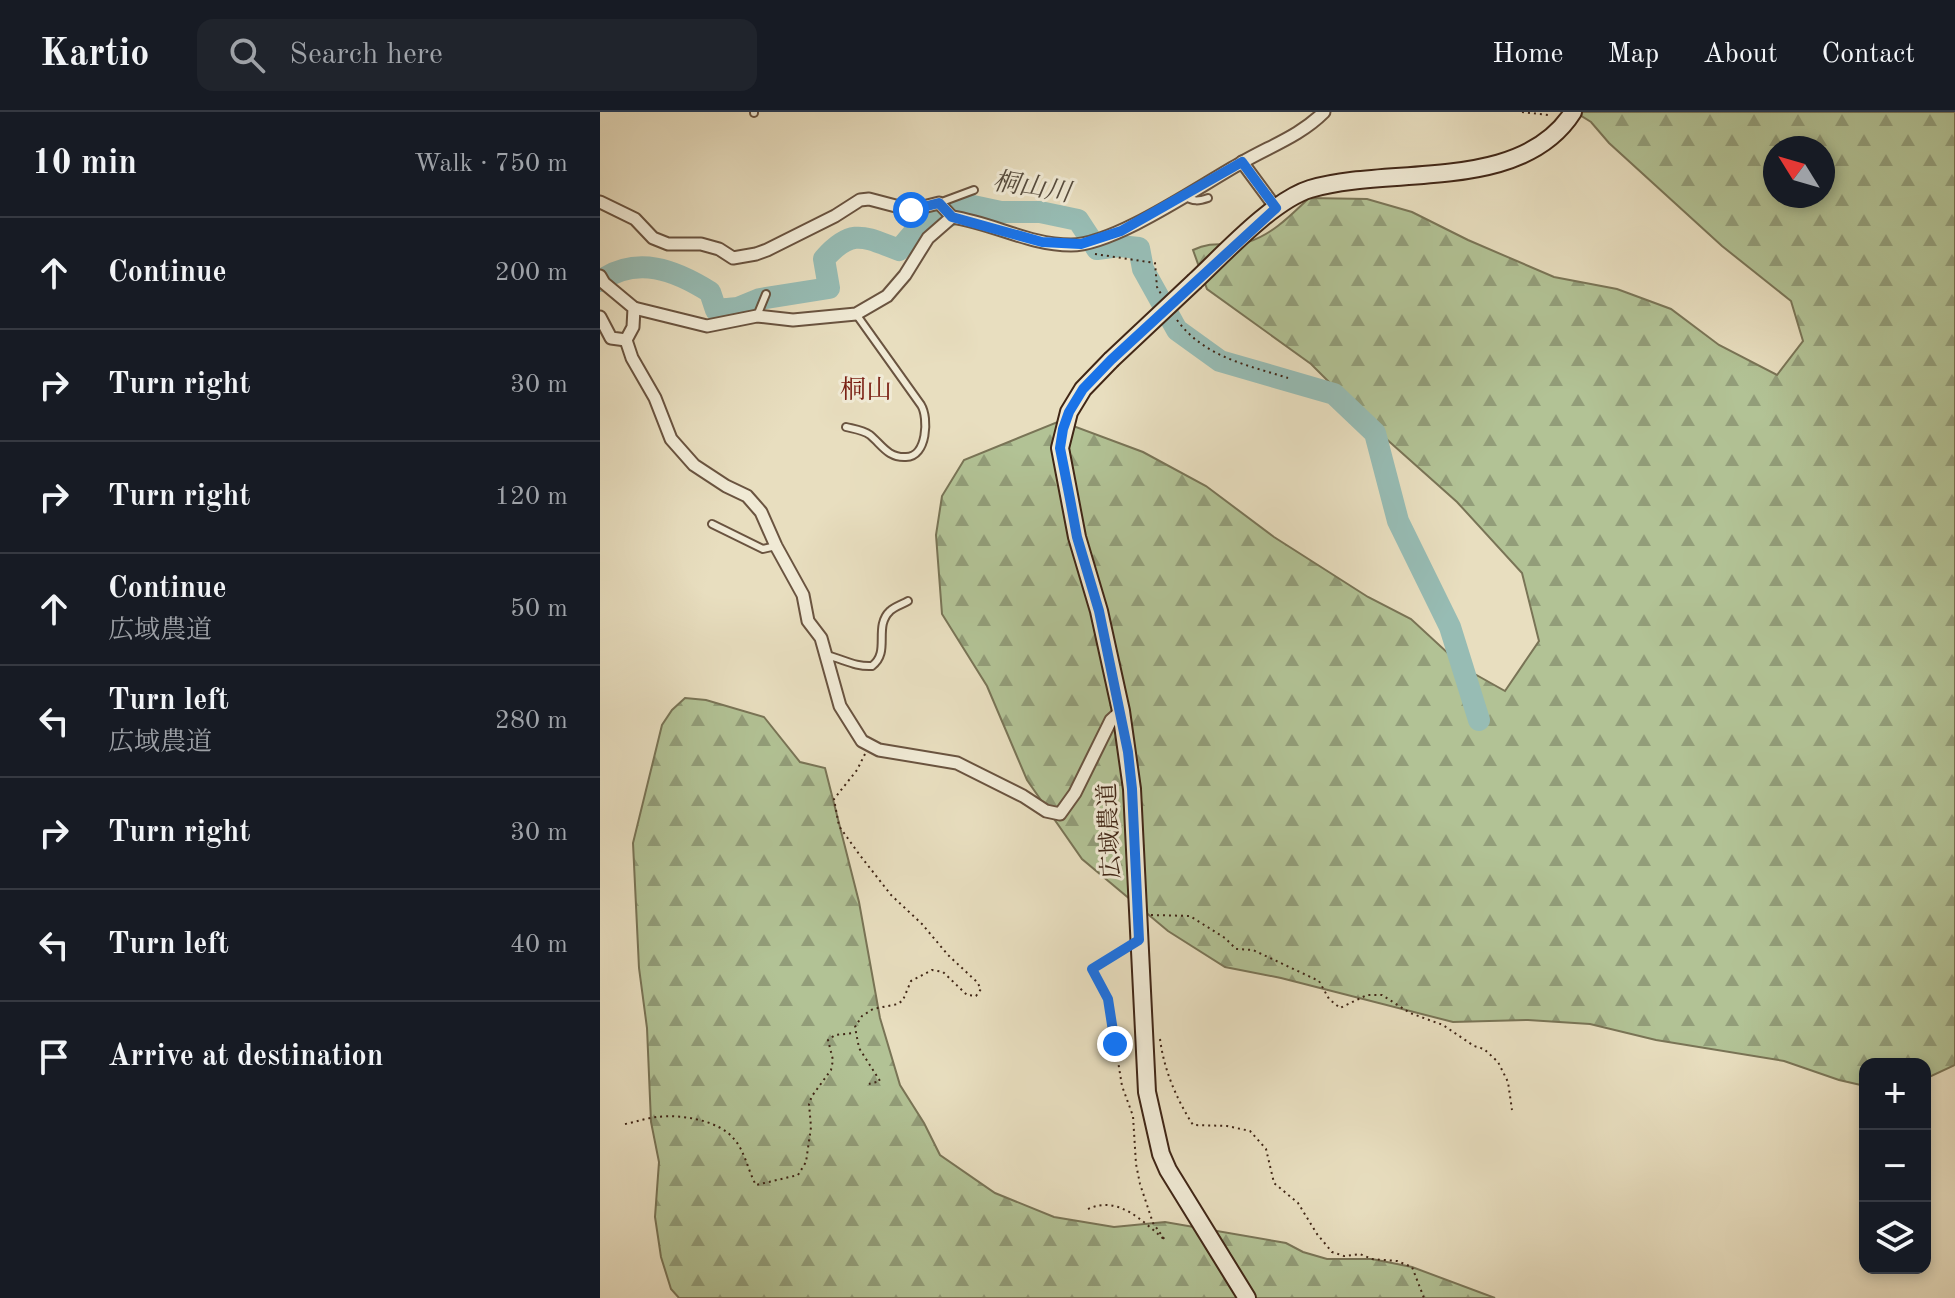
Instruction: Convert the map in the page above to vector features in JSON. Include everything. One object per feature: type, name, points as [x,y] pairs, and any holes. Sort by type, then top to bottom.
[{"type":"street","points":[[600,202],[635,219],[653,238],[668,244],[701,244],[733,258],[767,250],[860,200],[911,210],[939,203],[952,217],[1033,240],[1071,245],[1121,231],[1305,130],[1324,112]]},
{"type":"street","name":"広域農道","points":[[1247,1298],[1180,1194],[1161,1154],[1147,1092],[1132,789],[1121,711],[1099,611],[1077,537],[1060,448],[1069,412],[1083,389],[1195,281],[1276,208],[1306,190],[1335,183],[1460,170],[1516,158],[1545,143],[1571,115]]},
{"type":"street","points":[[1242,162],[1276,208]]},
{"type":"street","points":[[601,281],[634,308],[707,326],[757,316],[793,320],[856,314],[887,296],[905,275],[928,238],[952,217]]},
{"type":"street","points":[[634,308],[633,327],[626,340],[632,358],[655,398],[671,439],[694,465],[756,504],[803,595],[808,621],[821,638],[840,706],[862,741],[879,750],[957,763],[1046,811],[1060,814],[1075,793],[1111,720],[1121,711]]},
{"type":"street","points":[[600,317],[605,339],[626,340]]},
{"type":"lane","points":[[939,203],[974,190]]},
{"type":"lane","points":[[1185,196],[1198,201],[1208,198]]},
{"type":"lane","points":[[757,316],[766,294]]},
{"type":"lane","points":[[846,427],[868,433],[893,456],[910,458],[917,453],[926,425],[921,405],[856,314]]},
{"type":"lane","points":[[712,524],[763,549],[776,546]]},
{"type":"lane","points":[[826,655],[841,658],[858,667],[872,666],[882,655],[882,625],[890,611],[908,601]]},
{"type":"path","points":[[1522,112],[1571,115]]},
{"type":"path","points":[[862,741],[865,752],[862,761],[834,799],[839,826],[891,895],[981,989],[976,996],[967,995],[943,972],[932,970],[911,981],[898,1004],[873,1009],[862,1016],[855,1032],[859,1048],[880,1081],[869,1084]]},
{"type":"path","points":[[1138,914],[1190,916],[1225,938],[1236,949],[1253,950],[1319,981],[1329,999],[1340,1008],[1367,995],[1382,995],[1410,1013],[1443,1025],[1474,1046],[1484,1049],[1498,1062],[1511,1095],[1512,1110]]},
{"type":"path","points":[[1088,1209],[1101,1203],[1124,1209],[1165,1240],[1153,1223],[1140,1184],[1133,1116],[1122,1086],[1108,999],[1092,969],[1139,940]]},
{"type":"path","points":[[625,1124],[659,1117],[683,1118],[717,1126],[735,1139],[756,1185],[798,1175],[806,1162],[811,1127],[809,1104],[831,1070],[833,1060],[828,1040],[835,1035],[855,1032]]},
{"type":"path","points":[[1159,1038],[1163,1063],[1178,1102],[1193,1125],[1227,1126],[1250,1131],[1266,1149],[1274,1183],[1298,1203],[1327,1247],[1344,1256],[1360,1254],[1412,1267],[1424,1298]]},
{"type":"green space","points":[[1575,112],[1955,112],[1955,1065],[1931,1076],[1931,1058],[1859,1058],[1859,1085],[1784,1061],[1656,1040],[1590,1024],[1528,1020],[1453,1022],[1281,978],[1225,967],[1168,931],[1082,859],[1027,780],[987,686],[942,614],[936,535],[942,496],[964,460],[1060,421],[1143,452],[1206,486],[1274,537],[1368,597],[1411,619],[1464,668],[1505,691],[1539,641],[1522,573],[1457,502],[1383,436],[1311,364],[1207,289],[1193,250],[1257,239],[1309,198],[1367,199],[1412,212],[1554,277],[1617,289],[1671,309],[1719,345],[1777,375],[1803,341],[1791,301],[1722,246],[1609,143],[1591,122]]},
{"type":"green space","points":[[685,698],[706,700],[764,717],[800,762],[825,768],[859,902],[880,1018],[900,1085],[940,1155],[995,1193],[1054,1217],[1114,1227],[1165,1222],[1286,1243],[1327,1259],[1372,1259],[1412,1267],[1495,1298],[679,1298],[671,1289],[661,1257],[655,1217],[659,1162],[651,1122],[633,843],[662,725]]},
{"type":"waterway","name":"桐山川","points":[[600,281],[628,269],[656,268],[683,277],[710,292],[716,310],[738,308],[760,299],[829,288],[824,259],[843,242],[867,239],[899,250],[916,230],[973,206],[1001,212],[1040,212],[1078,220],[1097,249],[1119,246],[1139,248],[1143,269],[1177,330],[1220,361],[1334,394],[1375,433],[1398,521],[1450,627],[1479,720]]},
{"type":"district","name":"桐山","points":[[866,389]]},
{"type":"route","points":[[911,210],[939,203],[952,217],[1042,242],[1081,244],[1121,231],[1242,162],[1276,208],[1083,389],[1063,429],[1060,448],[1077,537],[1099,611],[1121,711],[1132,789],[1139,940],[1092,969],[1108,999],[1115,1044]]}]
